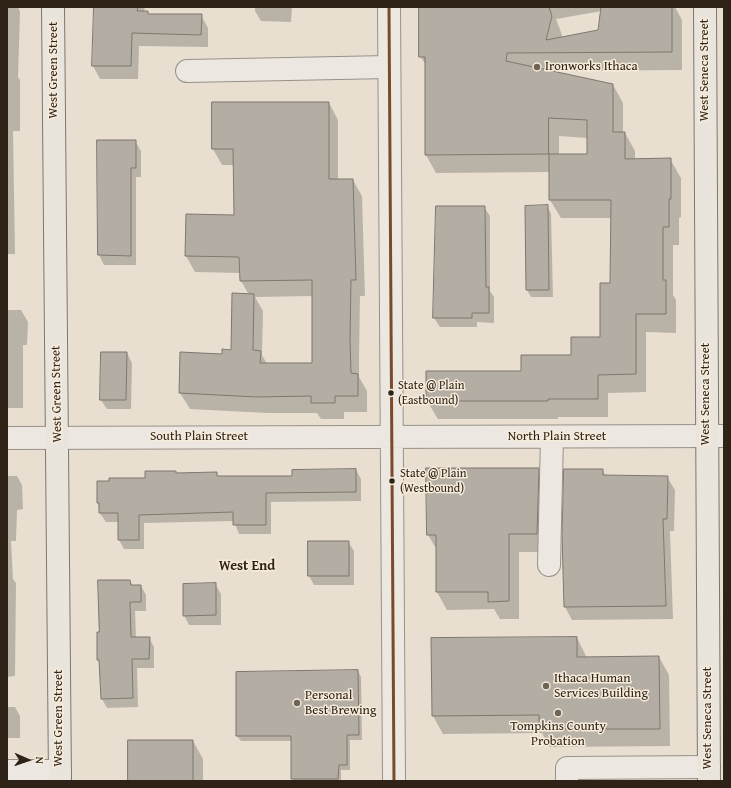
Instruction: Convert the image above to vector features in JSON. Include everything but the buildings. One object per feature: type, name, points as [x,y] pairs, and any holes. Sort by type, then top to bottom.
[{"type":"highway","name":"West Green Street","points":[[54,7],[60,776]]},
{"type":"highway","name":"West Seneca Street","points":[[705,7],[715,436],[709,774]]},
{"type":"street","points":[[389,7],[394,781]]},
{"type":"street","points":[[187,71],[389,68]]},
{"type":"street","name":"North Plain Street","points":[[391,437],[715,436]]},
{"type":"street","name":"South Plain Street","points":[[7,438],[391,437]]},
{"type":"street","points":[[549,564],[552,437]]},
{"type":"street","points":[[567,781],[567,768],[709,774]]},
{"type":"street","points":[[7,771],[60,776]]},
{"type":"transit line","points":[[389,7],[394,781]]},
{"type":"place","name":"Ironworks Ithaca","points":[[537,67]]},
{"type":"place","name":"State @ Plain (Eastbound)","points":[[391,393]]},
{"type":"place","name":"State @ Plain (Westbound)","points":[[392,481]]},
{"type":"place","name":"Ithaca Human Services Building","points":[[546,686]]},
{"type":"place","name":"Personal Best Brewing","points":[[297,703]]},
{"type":"place","name":"Tompkins County Probation","points":[[558,713]]},
{"type":"district","name":"West End","points":[[247,566]]}]
